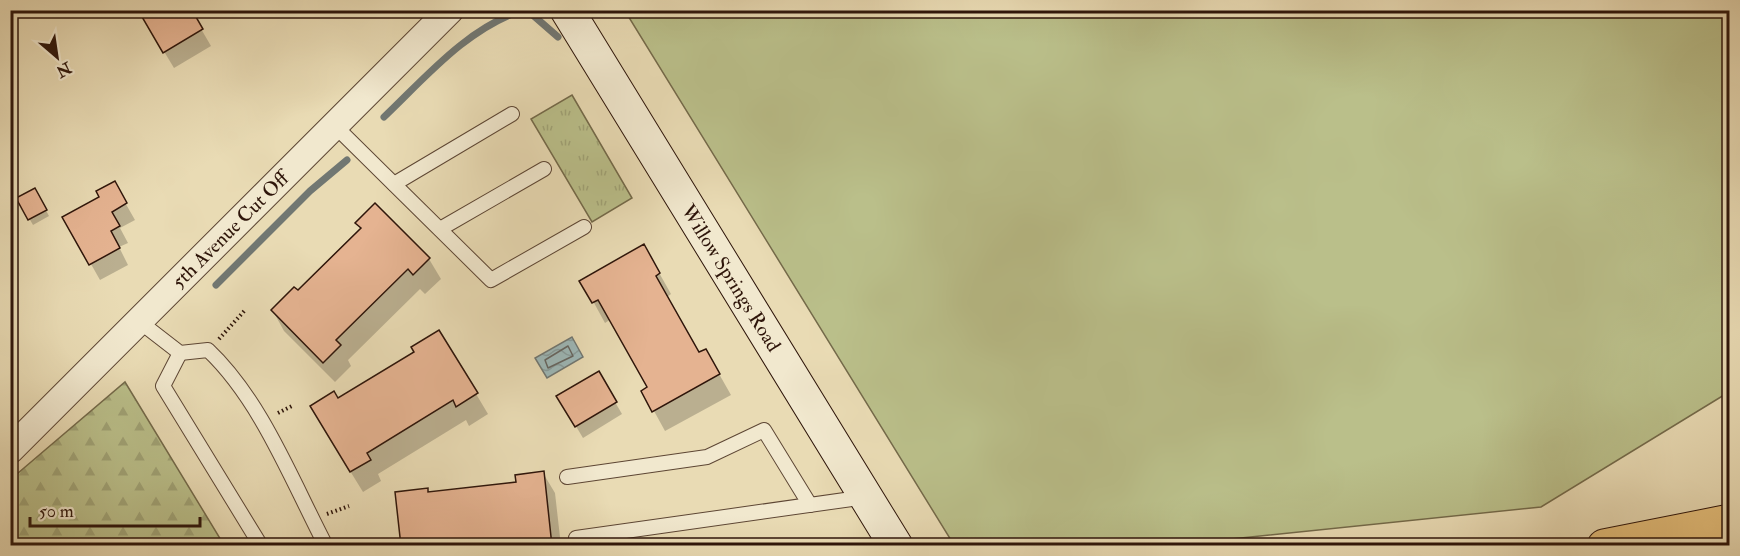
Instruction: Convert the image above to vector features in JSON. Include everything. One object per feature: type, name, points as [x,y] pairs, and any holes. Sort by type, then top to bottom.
[{"type":"highway","points":[[1604,546],[1730,521]]},
{"type":"main road","name":"Willow Springs Road","points":[[567,10],[896,545]]},
{"type":"street","name":"5th Avenue Cut Off","points":[[10,450],[450,10]]},
{"type":"lane","points":[[394,184],[512,114]]},
{"type":"lane","points":[[334,125],[491,280],[584,226]]},
{"type":"lane","points":[[440,229],[544,169]]},
{"type":"lane","points":[[140,322],[180,353],[208,350],[226,368],[254,408],[326,546]]},
{"type":"lane","points":[[180,353],[163,386],[261,546]]},
{"type":"lane","points":[[567,477],[708,457],[764,430],[810,505]]},
{"type":"lane","points":[[576,538],[866,497]]},
{"type":"path","points":[[208,350],[246,309]]},
{"type":"green space","points":[[625,11],[1729,11],[1729,392],[1541,507],[1174,545],[954,545]]},
{"type":"green space","points":[[572,95],[632,198],[592,222],[531,119]]},
{"type":"green space","points":[[125,382],[224,545],[11,545],[11,479]]},
{"type":"water","points":[[572,337],[583,357],[547,378],[535,358]]},
{"type":"building","points":[[138,10],[192,10],[203,29],[163,53]]},
{"type":"building","points":[[115,181],[127,203],[112,212],[120,226],[111,231],[120,248],[89,265],[62,217],[99,197],[96,191]]},
{"type":"building","points":[[35,188],[47,210],[28,220],[16,198]]},
{"type":"building","points":[[375,203],[430,258],[413,275],[408,269],[336,340],[341,345],[323,363],[271,310],[294,287],[298,290],[361,228],[355,223]]},
{"type":"building","points":[[644,244],[660,273],[656,276],[699,352],[706,349],[720,374],[652,412],[641,391],[647,387],[598,300],[592,303],[579,281]]},
{"type":"building","points":[[439,330],[478,393],[456,407],[453,400],[367,453],[371,460],[350,472],[310,406],[334,391],[338,398],[414,352],[411,347]]},
{"type":"building","points":[[599,371],[617,402],[575,427],[556,396]]},
{"type":"building","points":[[544,471],[552,546],[401,546],[395,492],[428,488],[428,492],[516,482],[515,475]]},
{"type":"waterway","points":[[384,117],[465,41],[503,18],[523,10]]},
{"type":"waterway","points":[[527,10],[558,37]]},
{"type":"waterway","points":[[216,285],[310,191],[347,160]]}]
